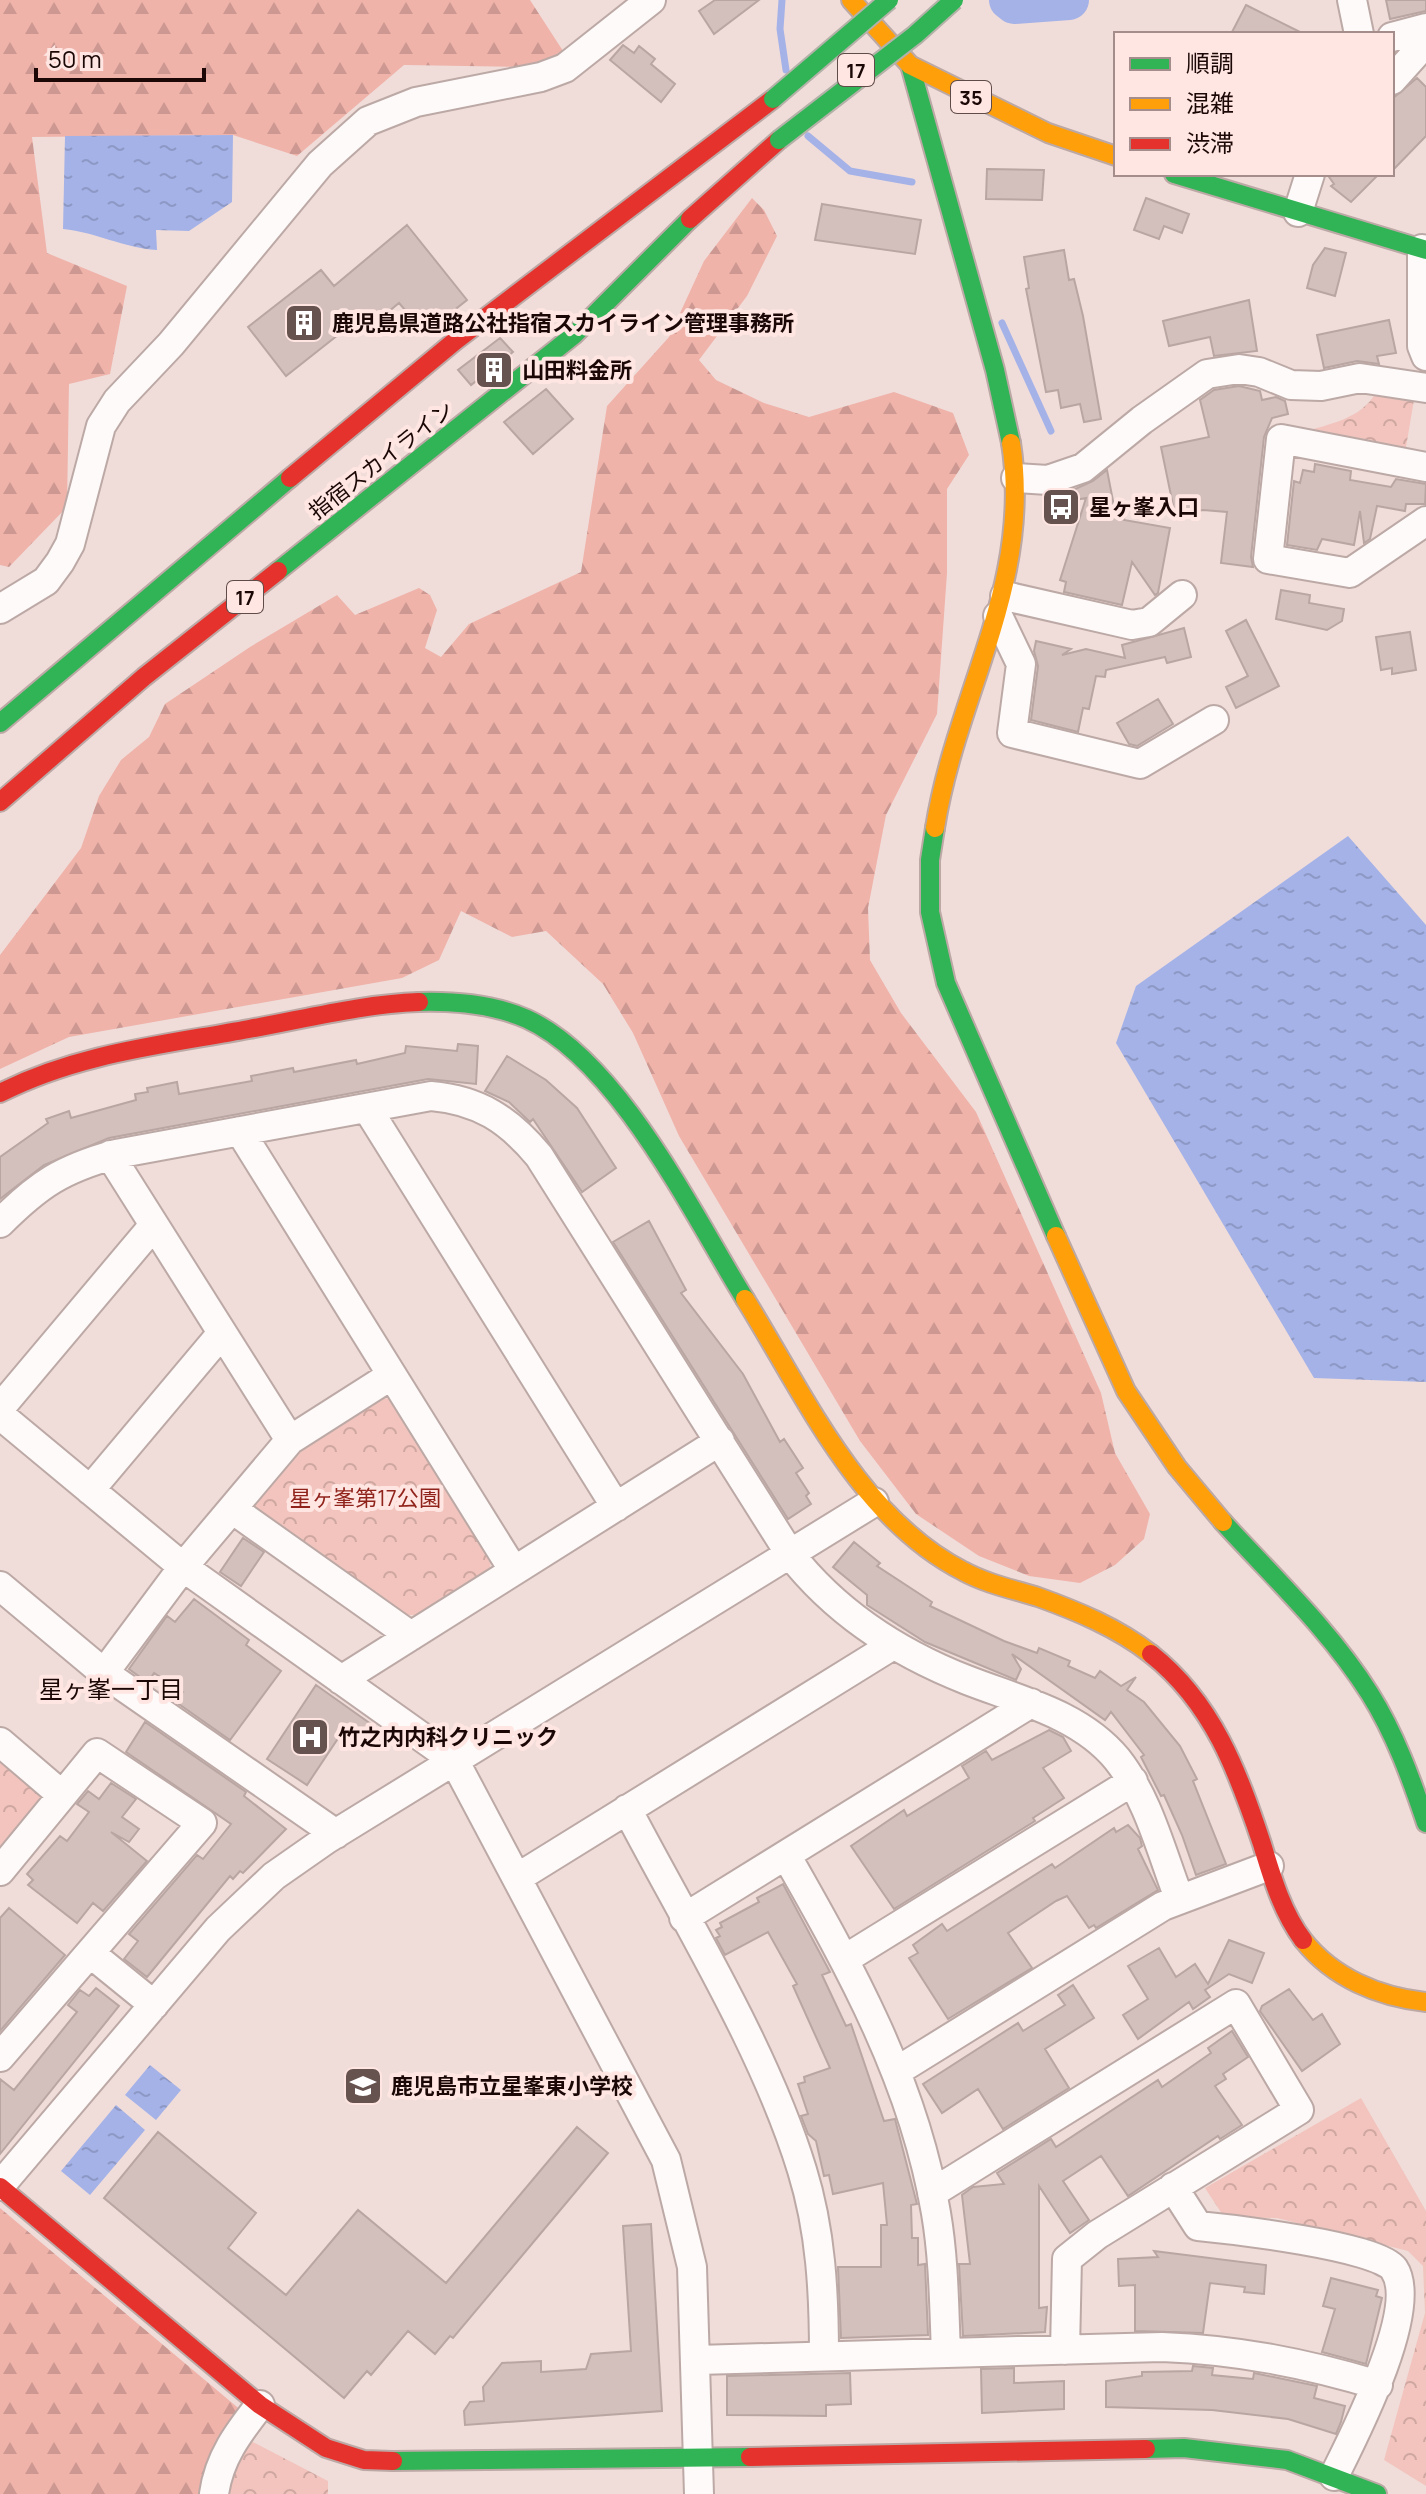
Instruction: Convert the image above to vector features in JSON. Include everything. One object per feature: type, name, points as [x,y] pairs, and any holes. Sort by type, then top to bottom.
[{"type":"main road","name":"35","points":[[851,0],[910,65],[1048,133],[1114,155]]},
{"type":"main road","points":[[773,99],[867,0]]},
{"type":"main road","name":"17","points":[[773,99],[889,0]]},
{"type":"main road","name":"17","points":[[779,140],[934,0]]},
{"type":"main road","points":[[779,140],[915,35],[954,0]]},
{"type":"main road","points":[[910,65],[931,150],[1003,395],[1016,478],[1013,555],[1001,606],[941,791],[934,829],[930,913],[953,1006],[1126,1391],[1147,1429],[1193,1488],[1319,1626],[1358,1677],[1398,1744],[1426,1823]]},
{"type":"main road","name":"指宿スカイライン","points":[[0,723],[91,650],[295,469],[574,248],[681,175],[773,99]]},
{"type":"main road","name":"指宿スカイライン","points":[[0,802],[144,677],[574,335],[705,204],[779,140]]},
{"type":"main road","points":[[1196,177],[1298,212],[1424,249]]},
{"type":"main road","points":[[0,1093],[19,1082],[98,1057],[373,1008],[449,1003],[509,1012],[570,1047],[607,1082],[646,1139],[841,1454],[874,1502],[936,1556],[984,1581],[1051,1602],[1121,1633],[1165,1663],[1196,1698],[1225,1742],[1269,1866],[1297,1933],[1346,1978],[1409,2002],[1426,2002]]},
{"type":"main road","points":[[0,2186],[260,2405],[326,2448],[364,2460],[449,2463],[1184,2448],[1287,2460],[1339,2483],[1377,2494]]},
{"type":"street","points":[[0,609],[46,581],[60,562],[70,544],[101,426],[117,401],[171,344],[320,164],[368,121],[416,102],[529,80],[565,68],[651,0]]},
{"type":"street","points":[[1352,0],[1359,32]]},
{"type":"street","points":[[1394,37],[1426,30]]},
{"type":"street","points":[[1394,78],[1418,51],[1426,30]]},
{"type":"street","points":[[1298,212],[1309,176]]},
{"type":"street","points":[[1424,249],[1422,346],[1426,356]]},
{"type":"street","points":[[1016,478],[1048,480],[1083,468],[1142,420],[1207,374],[1239,369],[1259,372],[1291,385],[1321,386],[1360,378],[1426,388]]},
{"type":"street","points":[[1426,467],[1281,439],[1268,559],[1350,573],[1426,521]]},
{"type":"street","points":[[1182,595],[1149,622],[1132,625],[1001,606],[1021,664],[1012,733],[1140,764],[1214,720]]},
{"type":"street","points":[[0,1223],[37,1187],[79,1165],[110,1155],[431,1096],[459,1098],[485,1107],[521,1134],[557,1181],[790,1554],[835,1603],[893,1645],[953,1674],[1031,1703],[1089,1734],[1115,1756],[1133,1781],[1179,1898]]},
{"type":"street","points":[[367,1108],[616,1507]]},
{"type":"street","points":[[240,1131],[514,1571]]},
{"type":"street","points":[[110,1155],[290,1440]]},
{"type":"street","points":[[0,1408],[154,1225]]},
{"type":"street","points":[[90,1490],[222,1333]]},
{"type":"street","points":[[104,1673],[183,1567],[290,1440],[392,1375]]},
{"type":"street","points":[[0,1415],[183,1567],[454,1760],[666,2160],[692,2267],[699,2494]]},
{"type":"street","points":[[341,1680],[720,1441]]},
{"type":"street","points":[[0,2186],[240,1906],[274,1876],[454,1760],[874,1502]]},
{"type":"street","points":[[232,1509],[411,1636]]},
{"type":"street","points":[[0,1586],[104,1673],[336,1834]]},
{"type":"street","points":[[517,1878],[893,1645]]},
{"type":"street","points":[[684,1918],[1031,1703]]},
{"type":"street","points":[[0,1742],[62,1795]]},
{"type":"street","points":[[0,1871],[97,1753],[202,1823],[0,2057]]},
{"type":"street","points":[[845,1959],[1133,1781]]},
{"type":"street","points":[[627,1809],[758,2060],[803,2171],[819,2250],[824,2356]]},
{"type":"street","points":[[786,1855],[845,1959],[897,2071],[932,2193],[944,2275],[946,2353]]},
{"type":"street","points":[[897,2071],[1179,1898],[1269,1866]]},
{"type":"street","points":[[90,1953],[154,2005]]},
{"type":"street","points":[[932,2193],[1236,2004],[1299,2110],[1097,2235],[1067,2259],[1065,2350]]},
{"type":"street","points":[[1173,2187],[1198,2226],[1259,2231],[1368,2255],[1389,2264],[1399,2282],[1400,2295],[1378,2385],[1339,2483]]},
{"type":"street","points":[[697,2360],[1217,2349],[1292,2360],[1378,2385]]},
{"type":"street","points":[[214,2494],[218,2468],[236,2436],[260,2405]]},
{"type":"green space","points":[[0,0],[530,0],[565,54],[528,67],[404,65],[297,156],[233,135],[32,137],[47,253],[127,286],[110,374],[69,384],[67,507],[9,567],[0,565]]},
{"type":"green space","points":[[752,198],[764,210],[777,236],[747,296],[699,360],[716,380],[764,403],[809,417],[894,392],[953,413],[969,455],[947,489],[947,573],[937,714],[886,815],[868,908],[870,960],[901,1013],[976,1112],[1101,1393],[1115,1453],[1150,1514],[1144,1539],[1115,1565],[1080,1583],[1029,1576],[979,1556],[916,1514],[860,1441],[679,1136],[633,1033],[603,984],[546,931],[512,937],[461,911],[439,960],[402,978],[69,1037],[0,1069],[0,955],[81,848],[99,796],[121,760],[149,737],[165,704],[250,647],[337,595],[355,615],[419,588],[430,595],[437,610],[425,648],[441,657],[469,624],[581,572],[607,406],[669,337],[704,261]]},
{"type":"green space","points":[[1376,392],[1415,394],[1405,453],[1302,432],[1354,414]]},
{"type":"green space","name":"星ヶ峯第17公園","points":[[384,1398],[394,1400],[491,1560],[490,1568],[416,1615],[405,1615],[254,1513],[253,1501],[298,1450]]},
{"type":"green space","points":[[0,1754],[43,1792],[44,1799],[0,1855]]},
{"type":"green space","points":[[1361,2098],[1426,2211],[1426,2486],[1384,2460],[1425,2313],[1423,2266],[1408,2251],[1277,2218],[1224,2217],[1205,2188]]},
{"type":"green space","points":[[0,2208],[243,2412],[199,2494],[0,2494]]},
{"type":"green space","points":[[249,2440],[328,2481],[328,2494],[226,2494],[234,2462]]},
{"type":"water","points":[[233,135],[232,202],[189,231],[156,230],[157,250],[63,229],[65,136]]},
{"type":"water","points":[[1348,836],[1426,925],[1426,1382],[1314,1378],[1116,1043],[1136,986]]},
{"type":"water","points":[[150,2065],[181,2090],[156,2120],[125,2095]]},
{"type":"water","points":[[116,2105],[145,2130],[90,2195],[61,2171]]},
{"type":"building","points":[[715,0],[759,0],[714,34],[699,11]]},
{"type":"building","points":[[1386,0],[1426,0],[1426,11],[1390,19]]},
{"type":"building","points":[[1246,5],[1300,32],[1232,32]]},
{"type":"building","points":[[623,45],[634,53],[639,46],[655,59],[651,64],[675,84],[661,102],[610,60]]},
{"type":"building","points":[[1417,78],[1426,87],[1426,136],[1394,169],[1394,97]]},
{"type":"building","points":[[987,169],[1044,170],[1042,200],[986,199]]},
{"type":"building","points":[[1328,176],[1377,176],[1351,202],[1331,186],[1334,184]]},
{"type":"building","points":[[1146,198],[1189,214],[1182,233],[1164,226],[1159,239],[1134,230]]},
{"type":"building","points":[[822,204],[921,220],[915,254],[815,240]]},
{"type":"building","points":[[407,225],[467,300],[425,333],[399,303],[376,322],[367,312],[286,376],[248,327],[321,270],[334,286]]},
{"type":"building","points":[[1325,248],[1346,253],[1335,296],[1307,288],[1313,265]]},
{"type":"building","points":[[1064,250],[1069,280],[1074,279],[1083,316],[1101,419],[1084,422],[1080,404],[1061,408],[1058,390],[1046,392],[1026,289],[1029,288],[1024,257]]},
{"type":"building","points":[[1249,300],[1257,351],[1214,356],[1210,337],[1169,346],[1163,321]]},
{"type":"building","points":[[1389,320],[1396,353],[1377,356],[1379,364],[1357,361],[1324,368],[1317,335]]},
{"type":"building","points":[[500,338],[513,352],[471,385],[458,370]]},
{"type":"building","points":[[1239,386],[1260,391],[1262,400],[1276,397],[1285,401],[1288,414],[1272,418],[1264,437],[1251,557],[1253,567],[1221,563],[1227,512],[1203,510],[1175,515],[1161,447],[1209,437],[1200,400],[1214,390]]},
{"type":"building","points":[[546,389],[573,419],[533,454],[504,422]]},
{"type":"building","points":[[1315,464],[1351,471],[1350,480],[1391,487],[1396,479],[1426,484],[1425,504],[1406,504],[1405,511],[1377,506],[1370,539],[1364,543],[1360,511],[1354,545],[1322,539],[1317,550],[1287,545],[1294,481],[1300,483],[1303,470],[1314,472]]},
{"type":"building","points":[[1107,470],[1114,506],[1125,509],[1124,520],[1170,528],[1158,593],[1155,595],[1132,562],[1122,605],[1064,592],[1066,582],[1060,580],[1086,498],[1075,500],[1073,490]]},
{"type":"building","points":[[1281,590],[1310,595],[1309,603],[1344,609],[1342,621],[1327,630],[1276,619]]},
{"type":"building","points":[[1246,620],[1279,686],[1236,708],[1226,687],[1248,676],[1226,631]]},
{"type":"building","points":[[1184,628],[1191,657],[1167,663],[1165,657],[1106,670],[1105,677],[1096,676],[1089,709],[1083,708],[1078,732],[1031,720],[1038,666],[1034,651],[1036,641],[1071,649],[1062,655],[1086,649],[1125,658],[1122,645]]},
{"type":"building","points":[[1410,632],[1416,670],[1392,674],[1392,668],[1381,670],[1376,637]]},
{"type":"building","points":[[1158,699],[1173,724],[1137,746],[1129,744],[1117,723]]},
{"type":"building","points":[[458,1044],[478,1046],[476,1084],[428,1079],[109,1138],[44,1165],[0,1199],[0,1157],[48,1123],[46,1119],[69,1111],[71,1118],[136,1100],[135,1094],[148,1092],[147,1088],[177,1082],[179,1094],[252,1081],[251,1076],[293,1068],[294,1072],[356,1060],[357,1064],[405,1053],[406,1046],[457,1051]]},
{"type":"building","points":[[507,1056],[546,1080],[577,1108],[616,1168],[582,1192],[533,1119],[530,1122],[509,1102],[485,1091]]},
{"type":"building","points":[[649,1221],[686,1290],[681,1293],[743,1374],[780,1442],[784,1439],[803,1468],[796,1473],[809,1493],[806,1496],[811,1504],[788,1519],[613,1242]]},
{"type":"building","points":[[243,1538],[264,1552],[241,1586],[220,1572]]},
{"type":"building","points":[[854,1542],[880,1563],[877,1566],[932,1602],[930,1606],[1004,1641],[1037,1653],[1039,1648],[1070,1661],[1068,1666],[1095,1678],[1100,1671],[1121,1686],[1136,1677],[1127,1690],[1144,1702],[1180,1746],[1197,1779],[1193,1781],[1226,1864],[1196,1875],[1164,1795],[1161,1796],[1141,1757],[1144,1755],[1111,1712],[1105,1720],[1012,1654],[1021,1669],[1016,1680],[925,1642],[867,1605],[867,1595],[833,1567]]},
{"type":"building","points":[[194,1599],[249,1640],[246,1645],[281,1671],[230,1740],[176,1702],[183,1692],[154,1673],[148,1683],[129,1669],[167,1616],[175,1622]]},
{"type":"building","name":"竹之内内科クリニック","points":[[316,1685],[385,1734],[375,1749],[345,1728],[307,1785],[267,1759]]},
{"type":"building","points":[[145,1722],[246,1792],[244,1796],[286,1829],[243,1873],[240,1871],[233,1879],[230,1876],[147,1977],[124,1959],[138,1941],[129,1934],[197,1855],[203,1859],[231,1824],[126,1752]]},
{"type":"building","points":[[1049,1730],[1063,1737],[1071,1751],[1043,1768],[1064,1798],[1033,1818],[1035,1821],[894,1909],[851,1846],[904,1810],[907,1816],[969,1778],[962,1766],[986,1751],[992,1760]]},
{"type":"building","points":[[111,1783],[136,1799],[122,1817],[139,1829],[129,1842],[111,1832],[147,1861],[103,1911],[93,1903],[77,1923],[28,1885],[33,1880],[27,1874],[60,1836],[67,1841],[89,1812],[77,1804],[88,1791],[99,1799]]},
{"type":"building","points":[[1128,1825],[1140,1838],[1142,1846],[1138,1849],[1158,1890],[1096,1928],[1094,1925],[1089,1928],[1067,1896],[1056,1901],[1008,1933],[1032,1968],[948,2019],[909,1958],[918,1953],[913,1945],[942,1924],[947,1931],[1052,1864],[1055,1868],[1114,1828],[1116,1832]]},
{"type":"building","points":[[783,1884],[830,1972],[822,1975],[846,2026],[851,2024],[884,2121],[895,2119],[917,2204],[911,2205],[912,2238],[918,2238],[918,2265],[925,2264],[928,2335],[841,2338],[838,2267],[881,2267],[881,2225],[887,2225],[883,2183],[833,2194],[829,2175],[824,2176],[816,2141],[808,2134],[801,2116],[808,2114],[798,2084],[805,2082],[804,2077],[830,2068],[793,1986],[797,1984],[768,1932],[725,1955],[716,1938],[720,1936],[716,1930],[722,1927],[720,1923],[759,1902],[757,1898]]},
{"type":"building","points":[[9,1908],[65,1955],[0,2031],[0,1918]]},
{"type":"building","points":[[1229,1940],[1264,1953],[1252,1983],[1229,1974],[1205,1990],[1210,1997],[1193,2009],[1189,2002],[1138,2039],[1123,2015],[1148,1999],[1128,1966],[1159,1948],[1176,1977],[1195,1964],[1208,1984]]},
{"type":"building","points":[[1073,1985],[1094,2018],[1045,2049],[1069,2088],[1003,2129],[978,2089],[942,2113],[923,2084],[1018,2023],[1023,2031],[1065,2005],[1058,1995]]},
{"type":"building","points":[[96,1988],[119,2006],[0,2154],[0,2079],[14,2090],[77,2012],[68,2005],[80,1990],[89,1996]]},
{"type":"building","points":[[1289,1989],[1313,2020],[1322,2014],[1340,2044],[1302,2071],[1260,2011],[1262,2006]]},
{"type":"building","points":[[1232,2031],[1248,2057],[1223,2074],[1226,2079],[1215,2086],[1242,2125],[1220,2139],[1218,2136],[1128,2196],[1101,2156],[1063,2181],[1089,2220],[1070,2233],[1039,2186],[1039,2308],[1047,2307],[1045,2332],[963,2336],[959,2264],[970,2264],[962,2195],[973,2187],[1004,2184],[997,2173],[1051,2139],[1056,2147],[1158,2080],[1162,2087],[1211,2053],[1208,2048]]},
{"type":"building","points":[[577,2127],[608,2153],[453,2338],[450,2336],[435,2354],[408,2331],[371,2375],[367,2371],[344,2398],[104,2198],[158,2132],[256,2213],[228,2248],[286,2295],[358,2210],[446,2283]]},
{"type":"building","points":[[651,2224],[662,2411],[465,2425],[464,2411],[470,2402],[484,2401],[483,2387],[502,2363],[541,2361],[541,2372],[586,2369],[591,2354],[631,2351],[623,2226]]},
{"type":"building","points":[[1154,2251],[1266,2265],[1264,2294],[1244,2292],[1245,2287],[1210,2283],[1203,2333],[1135,2331],[1135,2285],[1119,2286],[1118,2259],[1158,2257]]},
{"type":"building","points":[[1331,2278],[1378,2290],[1376,2296],[1382,2298],[1366,2364],[1322,2352],[1335,2309],[1323,2306]]},
{"type":"building","points":[[1193,2366],[1213,2368],[1212,2375],[1253,2379],[1254,2373],[1317,2386],[1314,2398],[1345,2406],[1336,2434],[1288,2419],[1212,2410],[1106,2407],[1106,2381],[1142,2376],[1142,2372],[1192,2371]]},
{"type":"building","points":[[1014,2368],[1014,2383],[1064,2381],[1064,2409],[982,2413],[981,2369]]},
{"type":"building","points":[[850,2373],[851,2404],[826,2405],[826,2416],[727,2415],[727,2376]]},
{"type":"waterway","points":[[782,0],[780,29],[786,70]]},
{"type":"waterway","points":[[1009,0],[1014,4],[1069,0]]},
{"type":"waterway","points":[[808,136],[850,171],[912,182]]},
{"type":"waterway","points":[[1002,323],[1051,431]]},
{"type":"traffic: fast","points":[[773,99],[889,0]]},
{"type":"traffic: fast","points":[[779,140],[915,35],[954,0]]},
{"type":"traffic: fast","points":[[910,65],[995,370],[1011,443]]},
{"type":"traffic: fast","points":[[1181,176],[1426,250]]},
{"type":"traffic: fast","points":[[278,571],[574,335],[690,219]]},
{"type":"traffic: fast","points":[[0,723],[290,478]]},
{"type":"traffic: fast","points":[[935,828],[930,860],[930,912],[946,983],[1056,1236]]},
{"type":"traffic: fast","points":[[419,1002],[474,1004],[527,1019],[561,1040],[593,1069],[651,1143],[745,1299]]},
{"type":"traffic: fast","points":[[1223,1522],[1300,1605],[1354,1670],[1395,1741],[1426,1823]]},
{"type":"traffic: fast","points":[[1146,2449],[1184,2448],[1287,2460],[1377,2494]]},
{"type":"traffic: fast","points":[[393,2461],[750,2457]]},
{"type":"traffic: slow","points":[[851,0],[910,65],[1048,133],[1114,155]]},
{"type":"traffic: slow","points":[[935,828],[945,779],[1002,591],[1011,544],[1015,495],[1011,443]]},
{"type":"traffic: slow","points":[[1056,1236],[1126,1391],[1177,1467],[1223,1522]]},
{"type":"traffic: slow","points":[[745,1299],[837,1451],[893,1520],[926,1548],[963,1571],[1082,1614],[1125,1636],[1151,1654]]},
{"type":"traffic: slow","points":[[1303,1940],[1328,1965],[1358,1983],[1391,1996],[1426,2002]]},
{"type":"traffic: jam","points":[[290,478],[455,341],[773,99]]},
{"type":"traffic: jam","points":[[690,219],[779,140]]},
{"type":"traffic: jam","points":[[0,802],[144,677],[278,571]]},
{"type":"traffic: jam","points":[[0,1093],[60,1068],[122,1052],[355,1009],[419,1002]]},
{"type":"traffic: jam","points":[[1151,1654],[1191,1694],[1221,1740],[1253,1817],[1278,1894],[1303,1940]]},
{"type":"traffic: jam","points":[[0,2187],[260,2405],[326,2448],[364,2460],[393,2461]]},
{"type":"traffic: jam","points":[[750,2457],[1146,2449]]},
{"type":"place","name":"鹿児島県道路公社指宿スカイライン管理事務所","points":[[304,323]]},
{"type":"place","name":"山田料金所","points":[[494,370]]},
{"type":"place","name":"星ヶ峯入口","points":[[1061,507]]},
{"type":"place","name":"竹之内内科クリニック","points":[[310,1737]]},
{"type":"place","name":"鹿児島市立星峯東小学校","points":[[363,2086]]},
{"type":"district","name":"星ヶ峯一丁目","points":[[111,1688]]}]
